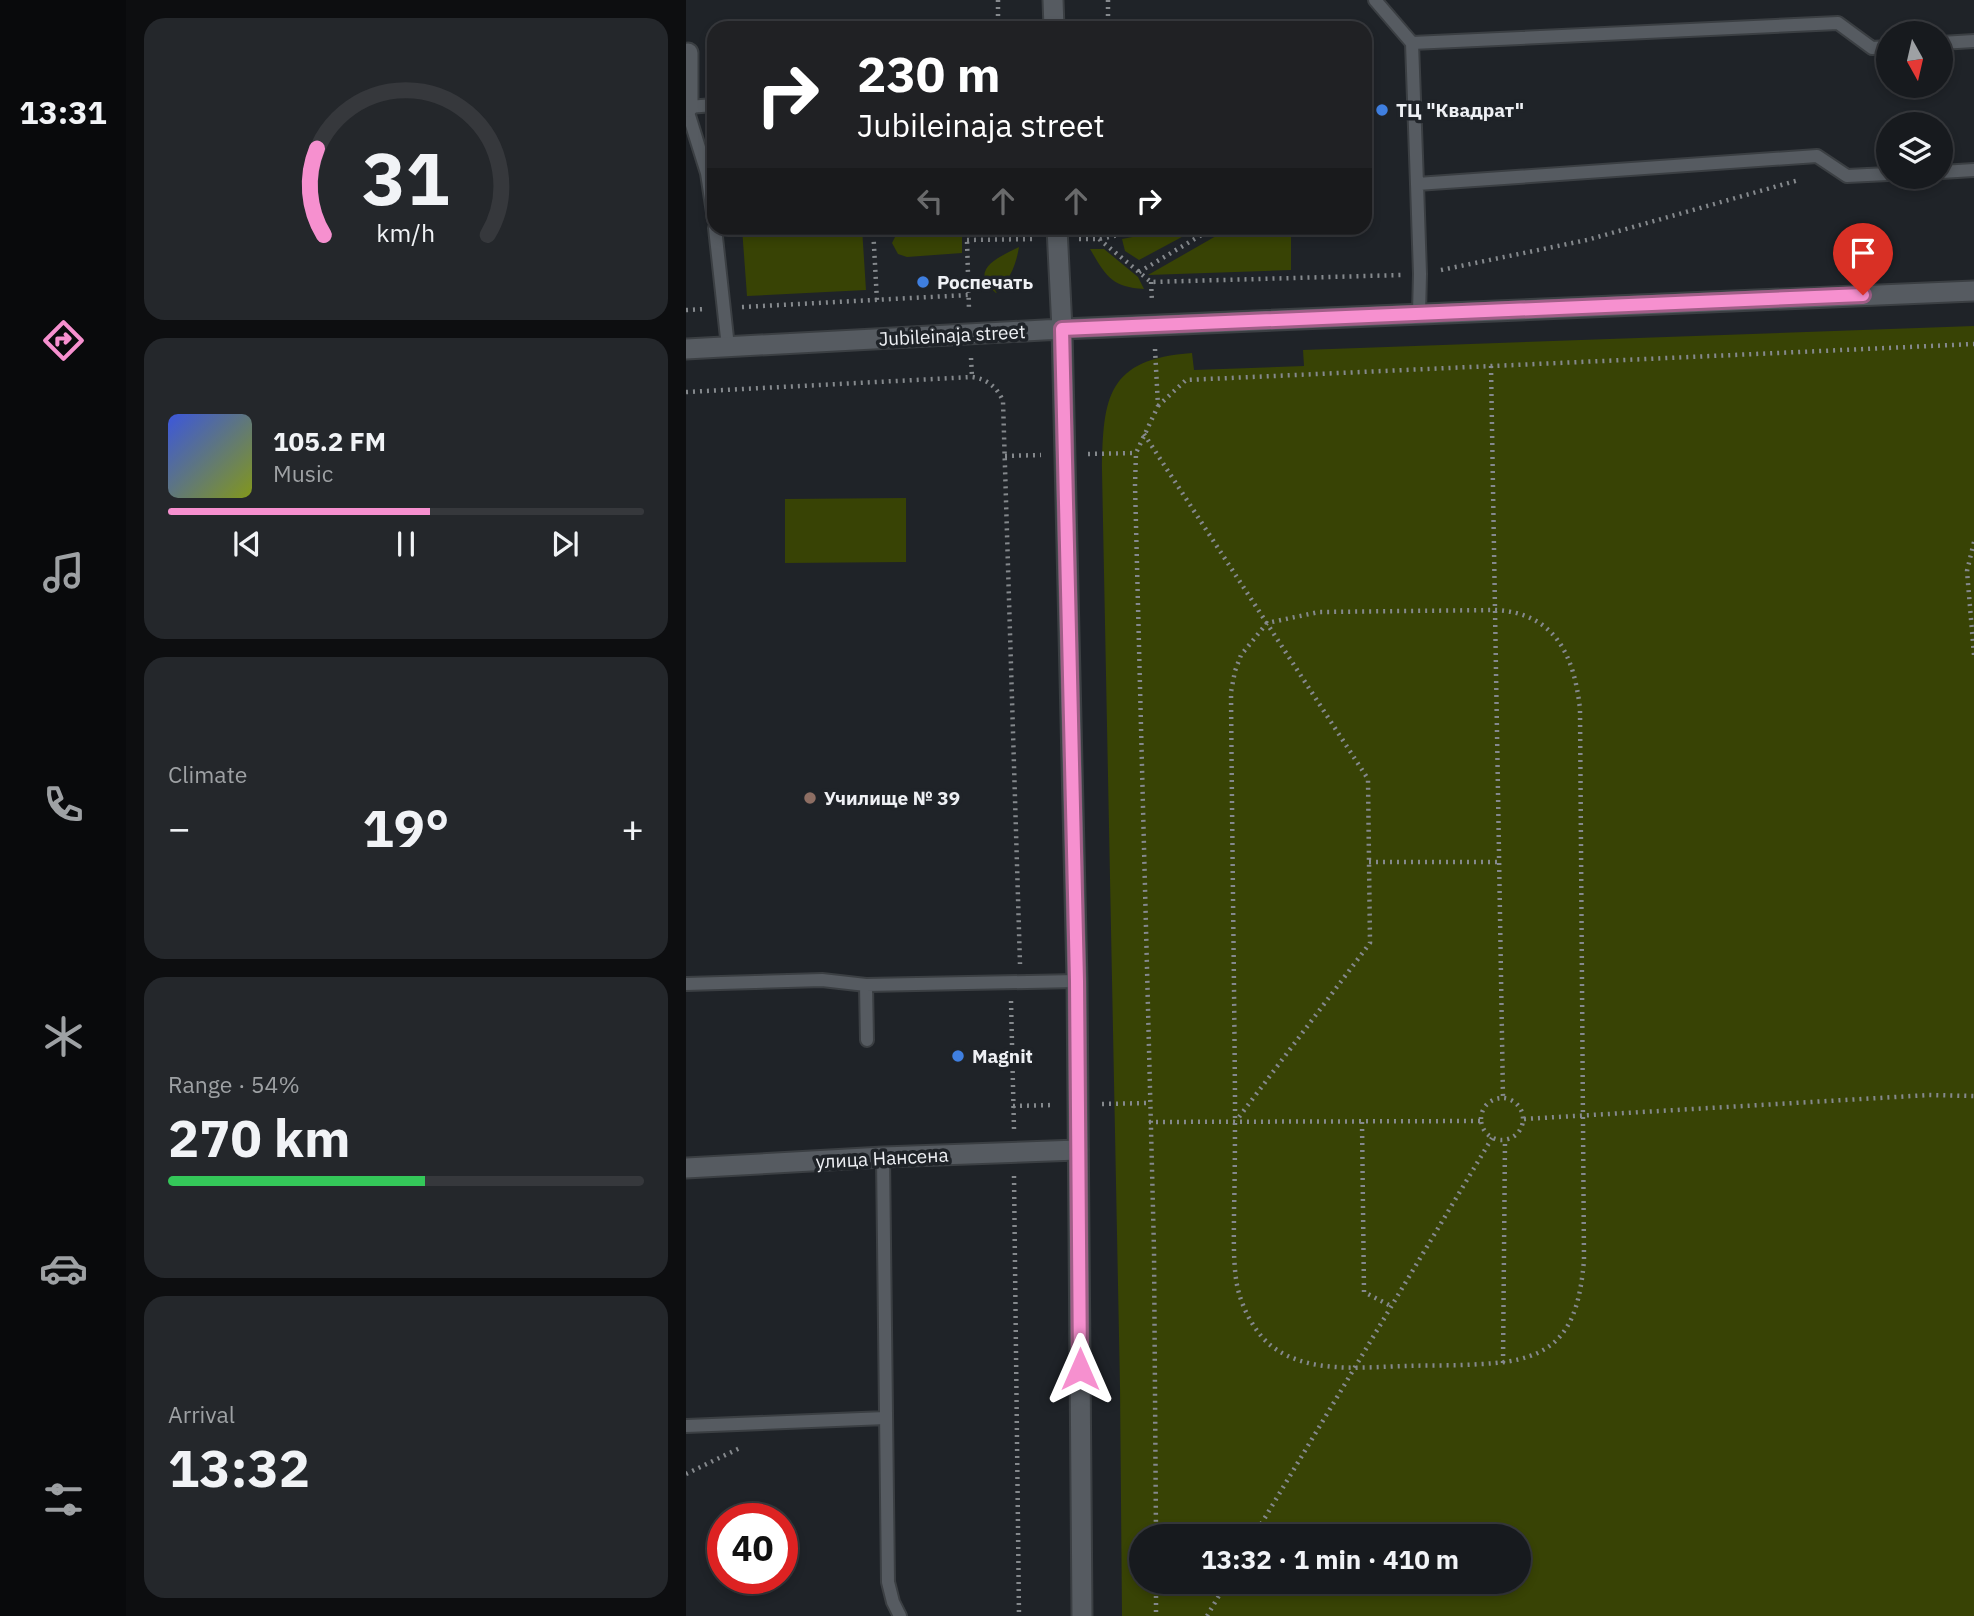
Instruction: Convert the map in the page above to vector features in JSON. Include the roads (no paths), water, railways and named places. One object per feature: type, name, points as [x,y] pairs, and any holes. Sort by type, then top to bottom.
[{"type":"street","points":[[1053,0],[1054,21]]},
{"type":"street","points":[[687,106],[688,52]]},
{"type":"street","points":[[1057,235],[1062,329],[1077,981],[1082,1616]]},
{"type":"street","name":"Jubileinaja street","points":[[686,349],[1062,329],[1974,291]]},
{"type":"street","name":"улица Нансена","points":[[686,1168],[1078,1150]]},
{"type":"lane","points":[[1375,0],[1412,43],[1418,184],[1419,313]]},
{"type":"lane","points":[[1412,43],[1838,23],[1872,48],[1876,48]]},
{"type":"lane","points":[[1953,42],[1974,41]]},
{"type":"lane","points":[[707,105],[687,106],[707,173]]},
{"type":"lane","points":[[1418,184],[1817,156],[1847,176],[1876,175]]},
{"type":"lane","points":[[1953,171],[1974,170]]},
{"type":"lane","points":[[716,235],[728,347]]},
{"type":"lane","points":[[686,984],[822,980],[866,985],[1077,981]]},
{"type":"lane","points":[[866,985],[867,1040]]},
{"type":"lane","points":[[883,1157],[888,1582],[900,1616]]},
{"type":"lane","points":[[686,1426],[886,1418]]},
{"type":"place","name":"ТЦ \"Квадрат\"","points":[[1382,110]]},
{"type":"place","name":"Роспечать","points":[[923,282]]},
{"type":"place","name":"Училище № 39","points":[[810,798]]},
{"type":"place","name":"Magnit","points":[[958,1056]]}]
